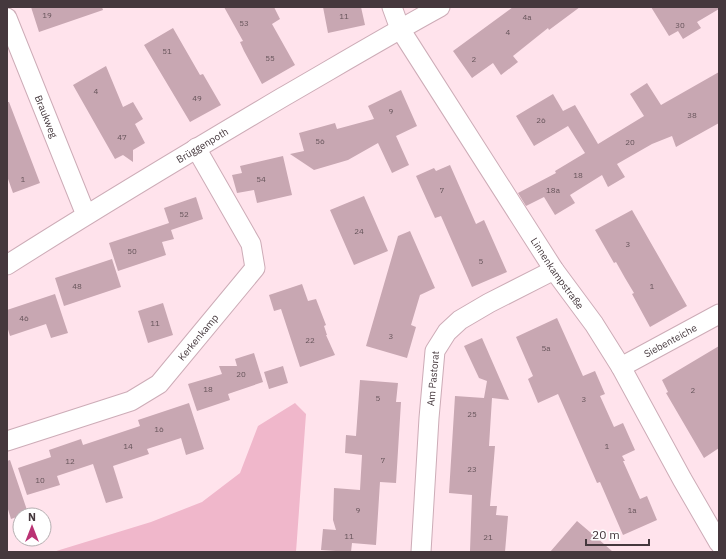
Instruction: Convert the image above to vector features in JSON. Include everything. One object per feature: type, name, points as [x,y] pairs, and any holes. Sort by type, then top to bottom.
[{"type":"street","name":"Linnenkampstraße","points":[[392,7],[400,29],[554,270],[594,324],[621,367],[719,543]]},
{"type":"street","name":"Brüggenpoth","points":[[7,265],[196,148],[440,7]]},
{"type":"street","name":"Braukweg","points":[[7,18],[86,215]]},
{"type":"street","name":"Kerkenkamp","points":[[7,441],[131,401],[159,384],[255,268],[251,244],[196,148]]},
{"type":"street","name":"Am Pastorat","points":[[421,552],[429,418],[435,351],[447,332],[460,320],[554,270]]},
{"type":"street","name":"Siebenteiche","points":[[621,367],[719,314]]},
{"type":"shaded area","points":[[295,403],[306,414],[296,552],[53,552],[151,522],[202,502],[240,473],[258,426]]},
{"type":"building","points":[[31,7],[102,7],[103,10],[39,32]]},
{"type":"building","points":[[224,7],[274,7],[280,19],[272,24],[295,65],[262,84],[240,42],[243,41]]},
{"type":"building","points":[[323,7],[361,7],[365,25],[328,33]]},
{"type":"building","points":[[513,7],[580,7],[549,30],[548,28],[513,56],[518,62],[501,75],[493,63],[472,78],[453,51]]},
{"type":"building","points":[[651,7],[719,7],[719,9],[697,22],[701,28],[683,39],[678,31],[669,36]]},
{"type":"building","points":[[173,28],[200,75],[203,74],[221,105],[190,122],[144,45]]},
{"type":"building","points":[[106,66],[123,107],[133,102],[143,119],[135,124],[145,143],[133,150],[133,162],[123,155],[115,159],[73,85]]},
{"type":"building","points":[[719,72],[719,123],[676,147],[672,136],[652,144],[617,164],[625,177],[608,187],[602,175],[570,195],[575,203],[555,215],[544,197],[526,206],[518,193],[556,173],[555,171],[585,153],[568,126],[534,146],[516,116],[553,94],[563,111],[575,105],[598,144],[644,116],[630,94],[647,83],[661,105]]},
{"type":"building","points":[[401,90],[417,126],[396,136],[409,165],[392,173],[378,143],[348,160],[314,170],[290,154],[304,151],[299,133],[335,123],[337,129],[374,119],[368,106]]},
{"type":"building","points":[[7,102],[9,102],[40,183],[13,193],[7,176]]},
{"type":"building","points":[[283,156],[292,195],[257,203],[254,190],[237,193],[232,175],[242,173],[240,166]]},
{"type":"building","points":[[450,165],[476,224],[484,220],[507,272],[472,287],[441,216],[435,218],[416,176],[434,168],[436,171]]},
{"type":"building","points":[[364,196],[388,251],[354,265],[330,210]]},
{"type":"building","points":[[196,197],[203,219],[171,230],[174,239],[162,242],[166,255],[118,271],[109,243],[169,223],[164,208]]},
{"type":"building","points":[[632,210],[687,306],[650,327],[632,294],[634,293],[616,262],[614,263],[595,230]]},
{"type":"building","points":[[410,231],[435,288],[420,295],[411,325],[416,327],[407,358],[366,346],[398,236]]},
{"type":"building","points":[[112,259],[121,287],[64,306],[55,278]]},
{"type":"building","points":[[302,284],[308,301],[316,299],[326,325],[324,326],[326,335],[335,355],[300,367],[281,309],[274,311],[269,295]]},
{"type":"building","points":[[55,294],[68,333],[51,338],[46,324],[10,336],[7,326],[7,310]]},
{"type":"building","points":[[163,303],[173,335],[148,343],[138,311]]},
{"type":"building","points":[[557,318],[583,376],[595,371],[605,394],[600,396],[614,427],[623,423],[635,450],[622,456],[625,461],[623,461],[640,499],[647,496],[657,520],[623,535],[600,482],[597,483],[558,394],[538,403],[528,379],[533,376],[516,337]]},
{"type":"building","points":[[482,338],[509,400],[492,398],[489,446],[495,446],[490,506],[497,506],[496,515],[508,516],[505,552],[470,551],[472,495],[449,493],[455,396],[484,398],[487,381],[479,378],[464,346]]},
{"type":"building","points":[[719,346],[719,448],[704,458],[666,393],[668,392],[662,380]]},
{"type":"building","points":[[254,353],[263,382],[228,394],[230,400],[197,411],[188,384],[222,374],[219,366],[237,366],[235,359]]},
{"type":"building","points":[[283,366],[288,383],[269,389],[264,372]]},
{"type":"building","points":[[360,380],[398,383],[396,402],[401,402],[396,483],[380,482],[376,545],[352,543],[351,552],[321,550],[323,529],[336,530],[333,520],[334,488],[360,490],[362,455],[345,453],[346,435],[356,436]]},
{"type":"building","points":[[189,403],[204,449],[186,455],[181,438],[147,449],[149,454],[113,466],[123,498],[106,503],[93,464],[57,476],[60,485],[27,495],[18,468],[51,457],[49,450],[81,439],[83,445],[140,426],[138,420]]},
{"type":"building","points":[[10,460],[26,507],[12,507],[11,519],[7,506],[7,461]]},
{"type":"building","points":[[577,521],[604,544],[613,552],[550,552]]}]
